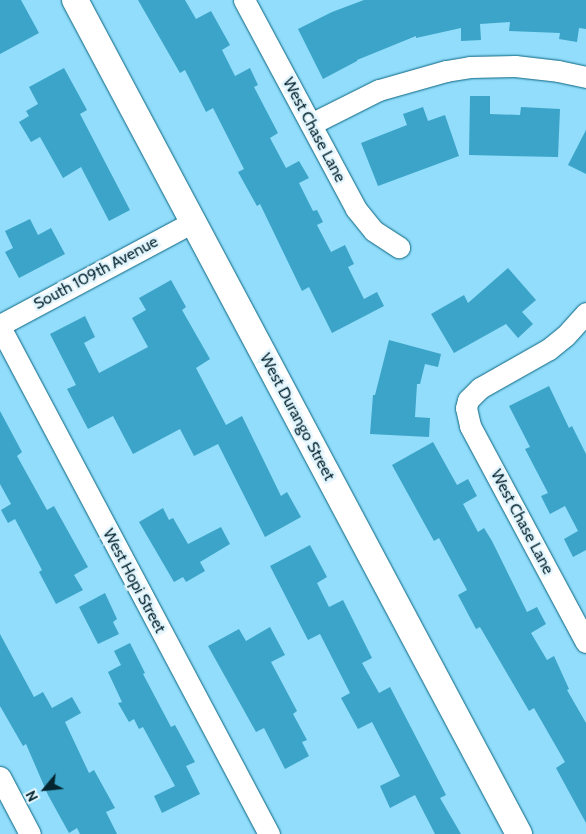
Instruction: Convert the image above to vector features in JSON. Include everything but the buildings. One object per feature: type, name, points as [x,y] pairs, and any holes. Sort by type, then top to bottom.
[{"type":"street","name":"West Durango Street","points":[[75,0],[519,834]]},
{"type":"street","name":"West Chase Lane","points":[[244,0],[363,220],[374,231],[398,247]]},
{"type":"street","points":[[311,124],[379,90],[446,71],[515,66],[558,71],[586,77]]},
{"type":"street","name":"South 109th Avenue","points":[[0,326],[193,222]]},
{"type":"street","name":"West Chase Lane","points":[[584,319],[549,348],[487,383],[473,394],[468,400],[466,408],[470,426],[586,642]]},
{"type":"street","name":"West Hopi Street","points":[[0,326],[268,834]]},
{"type":"street","points":[[0,777],[30,834]]}]
